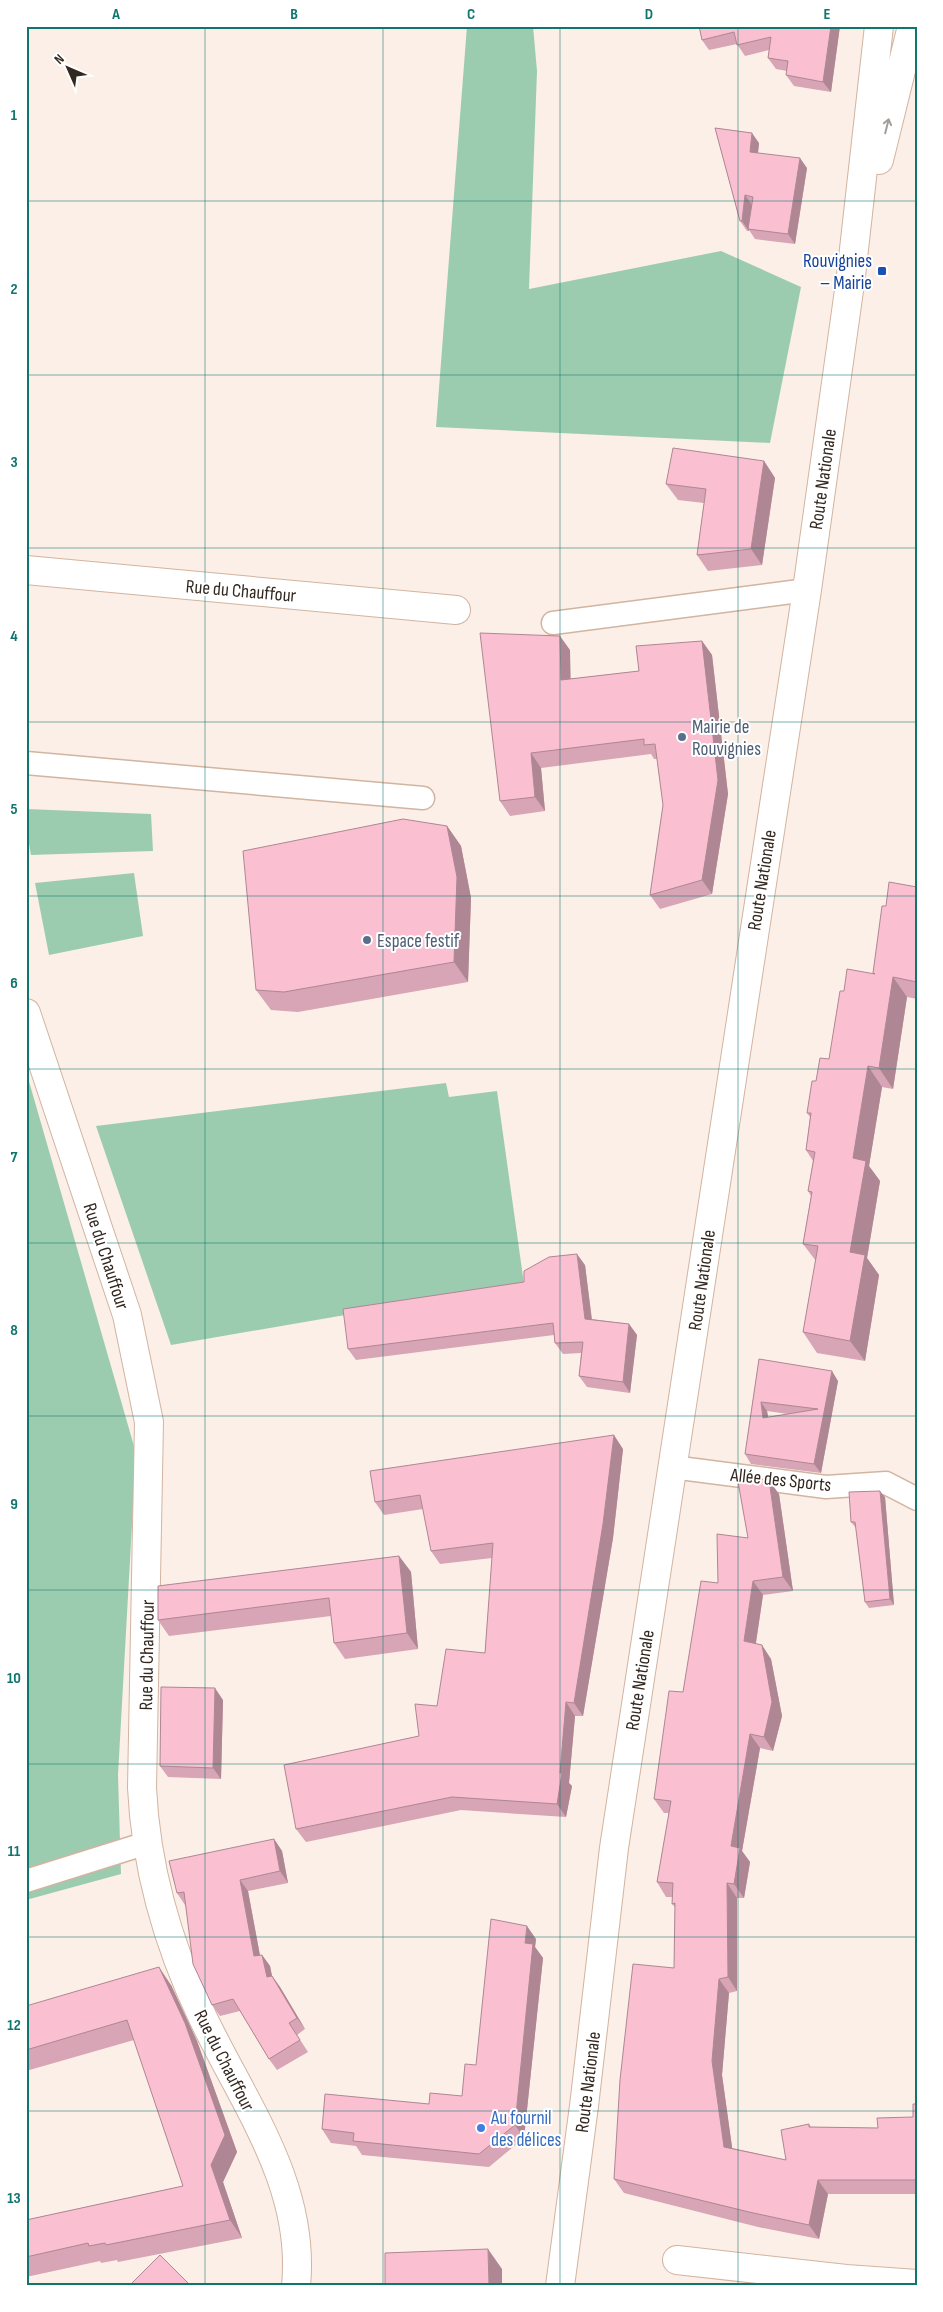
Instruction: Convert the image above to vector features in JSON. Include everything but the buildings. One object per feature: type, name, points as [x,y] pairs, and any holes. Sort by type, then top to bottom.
[{"type":"main road","name":"Route Nationale","points":[[560,2286],[584,2106],[614,1848],[806,590],[851,276],[879,26]]},
{"type":"main road","name":"Route Nationale","points":[[851,276],[912,26]]},
{"type":"main road","name":"Rue du Chauffour","points":[[26,570],[456,610]]},
{"type":"main road","name":"Rue du Chauffour","points":[[26,1012],[127,1315],[149,1422],[142,1788],[147,1843],[157,1896],[180,1965],[203,2018],[268,2145],[288,2194],[297,2245],[296,2286]]},
{"type":"main road","points":[[677,2260],[846,2279],[917,2284]]},
{"type":"lane","points":[[553,623],[806,590]]},
{"type":"lane","points":[[26,763],[423,798]]},
{"type":"lane","name":"Allée des Sports","points":[[672,1467],[826,1487],[886,1484],[917,1498]]},
{"type":"lane","points":[[26,1881],[147,1843]]},
{"type":"green space","points":[[467,26],[533,26],[537,71],[529,289],[721,251],[801,287],[770,443],[436,427]]},
{"type":"green space","points":[[26,809],[151,814],[153,851],[31,855],[26,827]]},
{"type":"green space","points":[[134,873],[143,936],[49,955],[35,883]]},
{"type":"green space","points":[[26,1071],[136,1453],[118,1775],[121,1874],[26,1900]]},
{"type":"green space","points":[[446,1083],[449,1097],[497,1091],[524,1284],[171,1345],[96,1126]]},
{"type":"place","name":"Rouvignies – Mairie","points":[[882,271]]},
{"type":"place","name":"Mairie de Rouvignies","points":[[682,737]]},
{"type":"place","name":"Espace festif","points":[[367,940]]},
{"type":"place","name":"Au fournil des délices","points":[[481,2128]]}]
